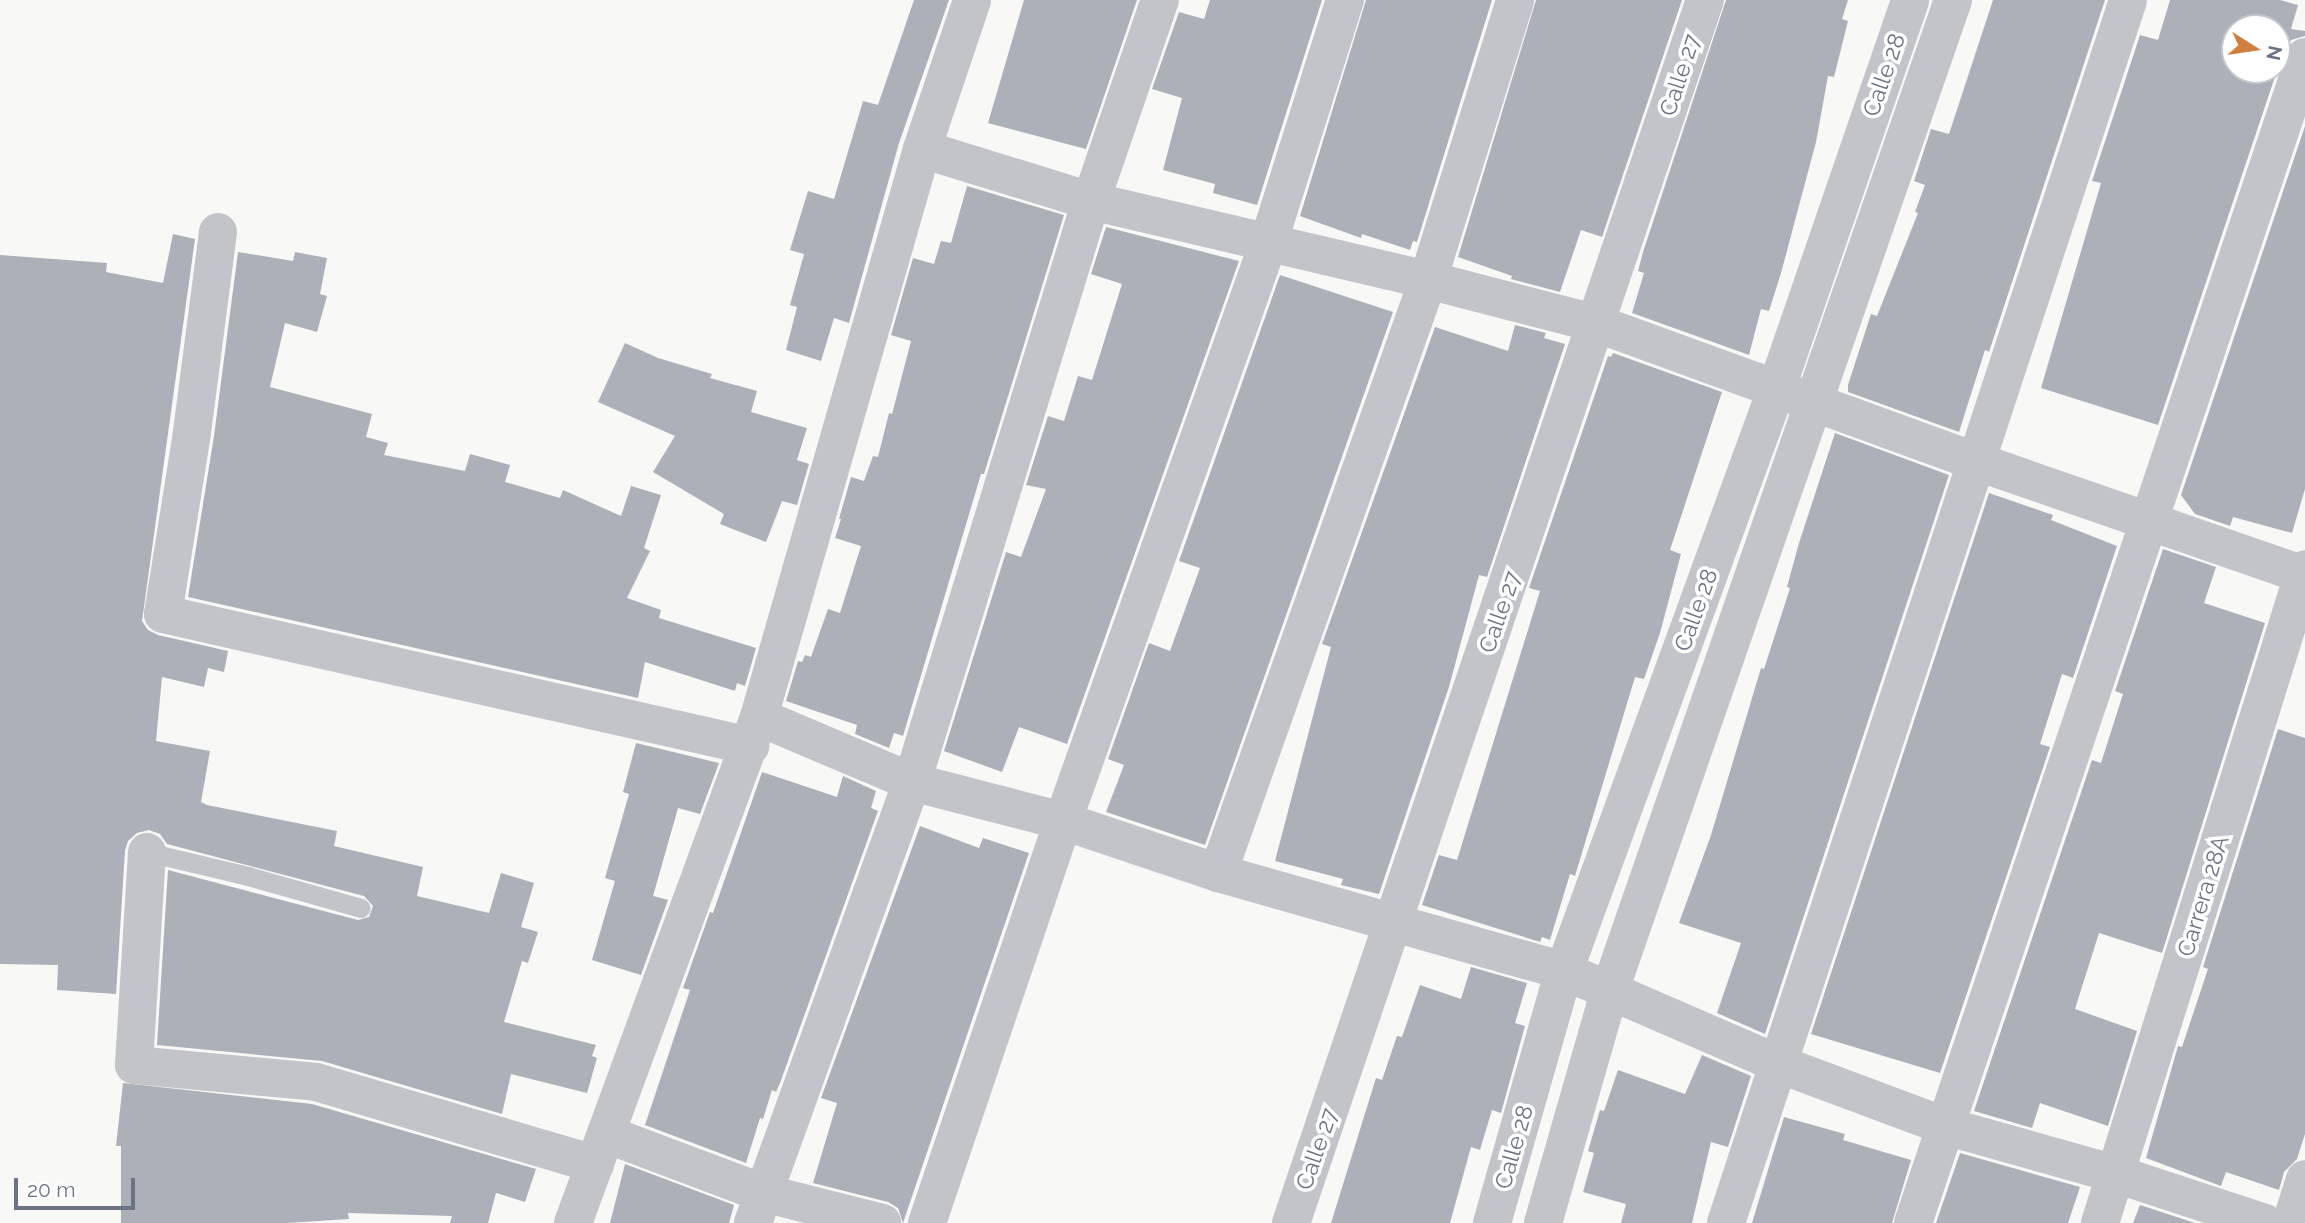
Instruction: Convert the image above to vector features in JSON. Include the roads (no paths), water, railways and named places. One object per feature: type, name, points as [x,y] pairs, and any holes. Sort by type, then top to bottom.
[{"type":"street","points":[[573,1223],[754,731],[922,149],[972,0]]},
{"type":"street","points":[[758,1208],[912,782],[1091,201],[1160,0]]},
{"type":"street","points":[[927,1223],[1063,821],[1268,244],[1345,0]]},
{"type":"street","points":[[1218,873],[1428,280],[1515,0]]},
{"type":"street","name":"Calle 27","points":[[1292,1223],[1598,324],[1705,0]]},
{"type":"street","name":"Calle 28","points":[[1543,1223],[1610,990],[1794,396],[1910,0]]},
{"type":"street","name":"Calle 28","points":[[1492,1223],[1564,971],[1953,0]]},
{"type":"street","points":[[1726,1223],[2128,0]]},
{"type":"street","points":[[1913,1223],[2305,57]]},
{"type":"street","points":[[922,149],[1091,201],[1428,280],[1598,324],[2150,523],[2304,572]]},
{"type":"street","points":[[218,232],[192,433],[163,614],[754,731],[912,782],[1063,821],[1218,873],[1564,971],[1779,1064],[1945,1126],[2116,1174],[2265,1223]]},
{"type":"street","name":"Carrera 28A","points":[[2100,1223],[2304,572]]},
{"type":"street","points":[[148,852],[134,1065],[316,1082],[600,1149],[758,1208],[882,1223]]},
{"type":"street","points":[[2291,1223],[2305,1179]]},
{"type":"lane","points":[[148,852],[248,876],[361,908]]}]
